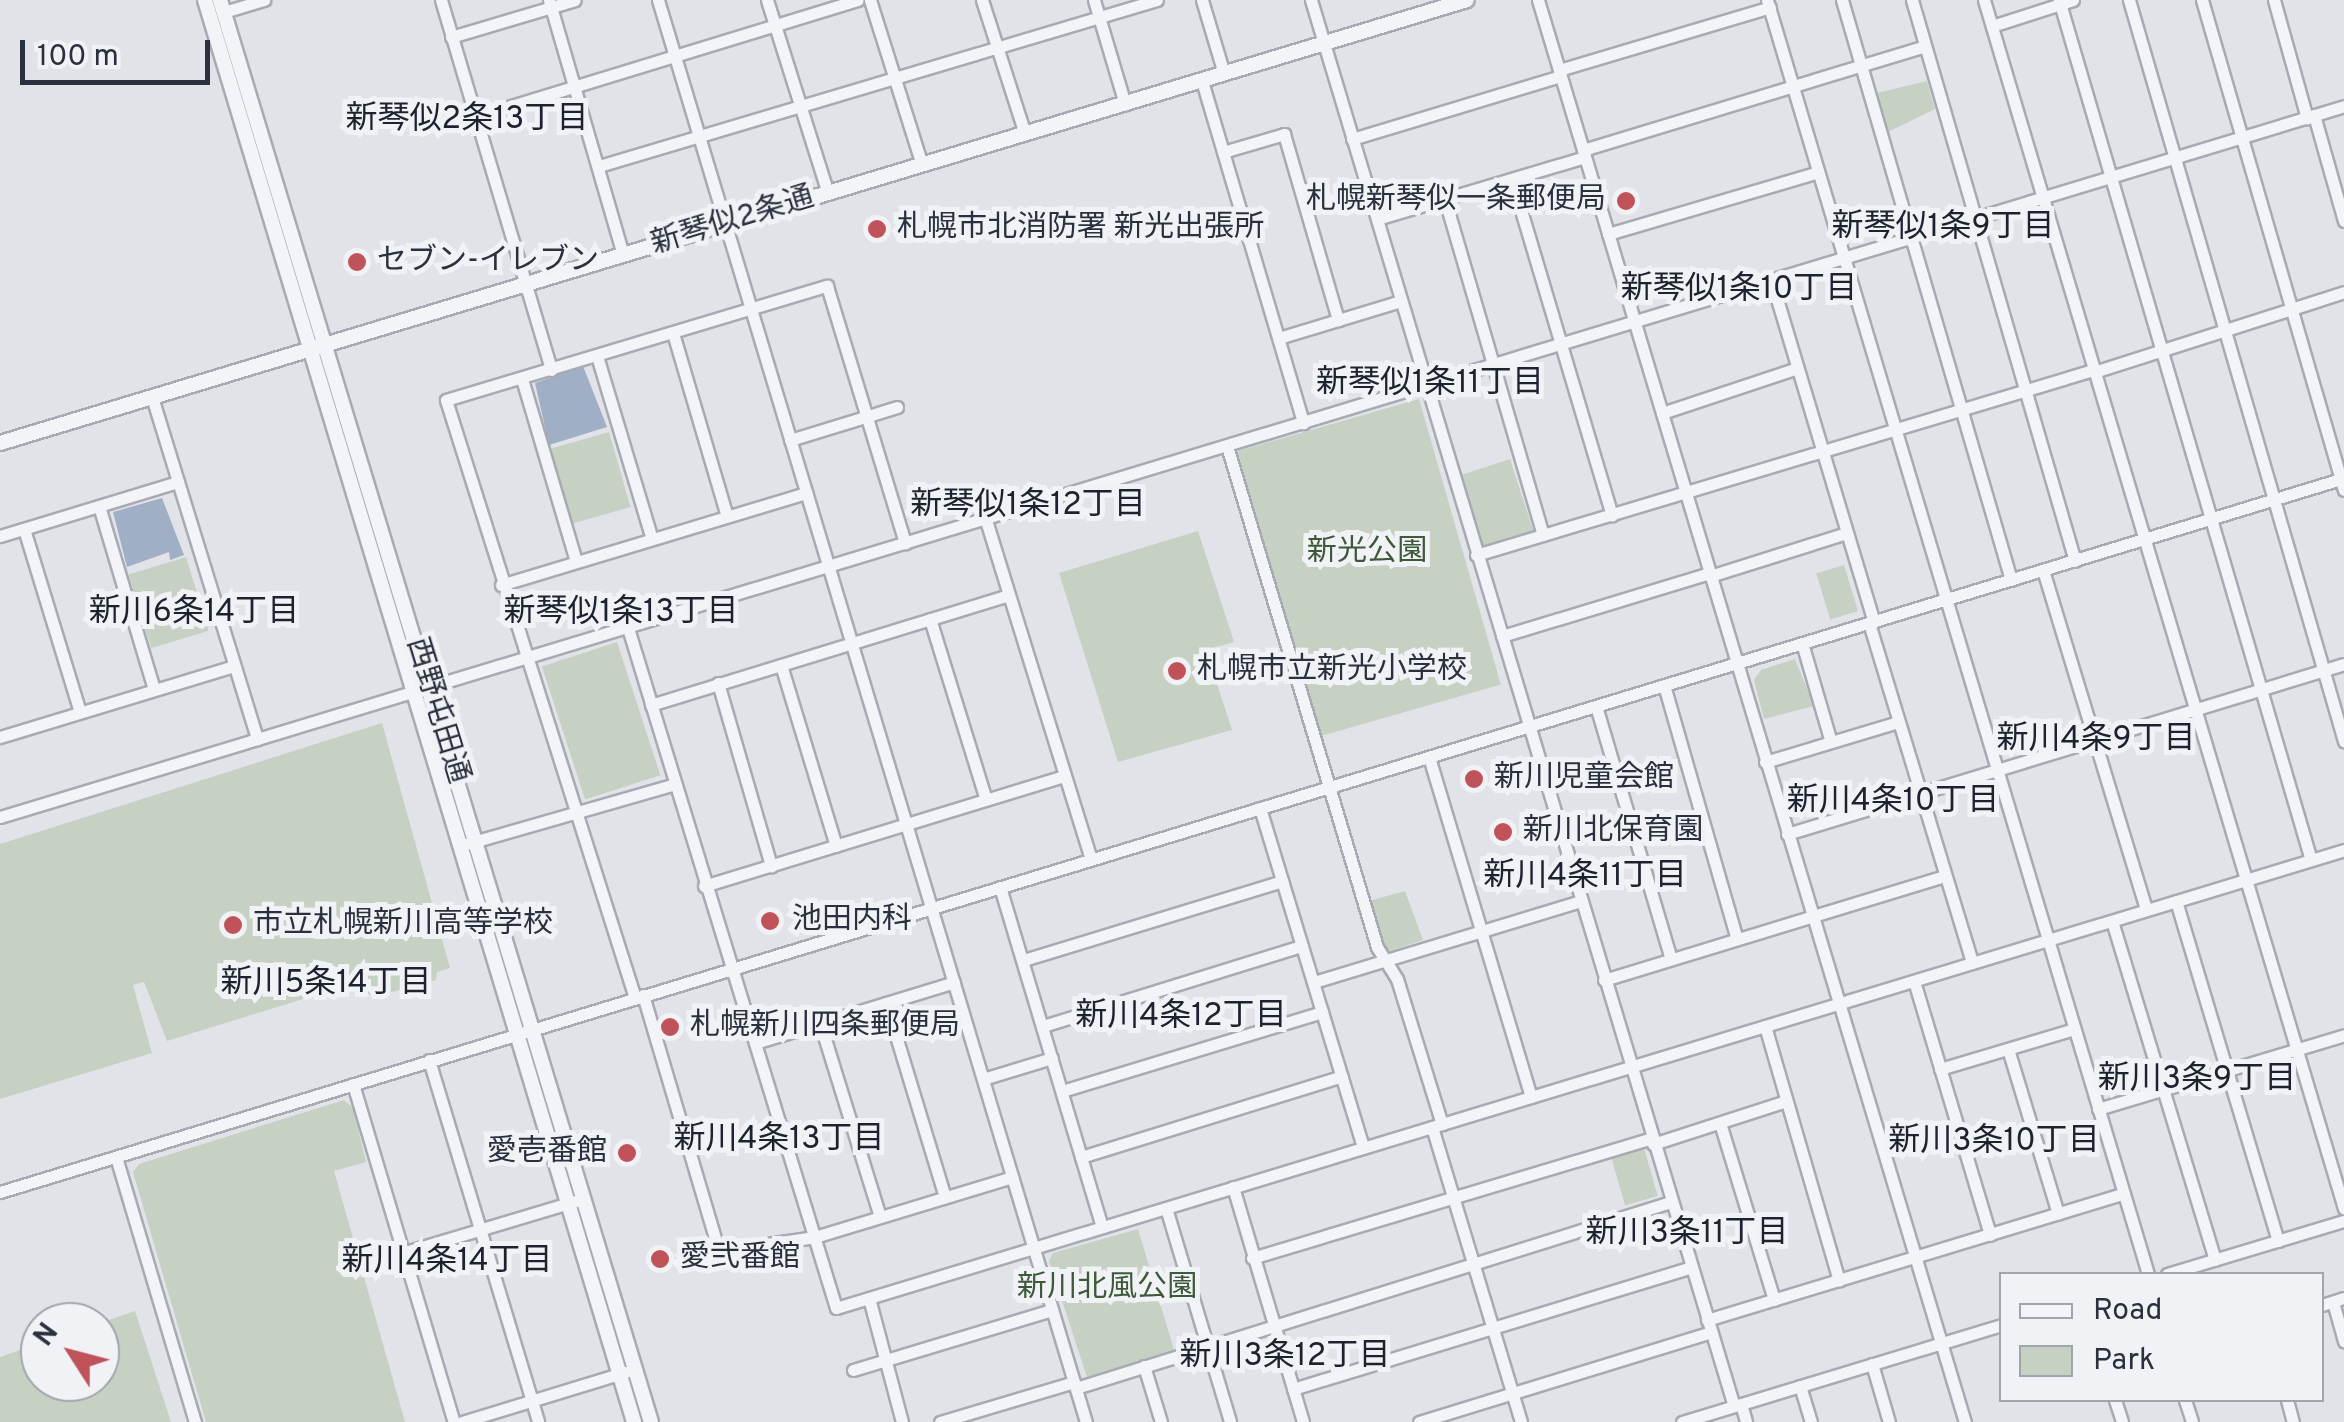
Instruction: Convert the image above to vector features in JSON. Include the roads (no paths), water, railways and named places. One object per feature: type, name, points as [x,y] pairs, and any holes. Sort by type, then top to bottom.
[{"type":"street","name":"西野屯田通","points":[[204,0],[459,846],[582,1199],[650,1422]]},
{"type":"street","points":[[222,6],[264,0]]},
{"type":"street","points":[[441,0],[552,370]]},
{"type":"street","points":[[451,38],[550,4],[575,0]]},
{"type":"street","points":[[658,0],[1086,1422]]},
{"type":"street","points":[[768,0],[828,194]]},
{"type":"street","points":[[474,118],[858,0]]},
{"type":"street","points":[[870,0],[922,165]]},
{"type":"street","points":[[982,0],[1025,134]]},
{"type":"street","points":[[1094,0],[1125,104]]},
{"type":"street","points":[[599,166],[1157,0]]},
{"type":"street","points":[[1202,0],[1224,74]]},
{"type":"street","points":[[1311,0],[1652,1141],[1709,1326],[1746,1422]]},
{"type":"street","name":"新琴似2条通","points":[[0,443],[1467,0]]},
{"type":"street","points":[[1538,0],[1965,1422]]},
{"type":"street","points":[[1842,0],[2011,580]]},
{"type":"street","points":[[1912,0],[2075,561]]},
{"type":"street","points":[[1984,0],[2344,1208]]},
{"type":"street","points":[[2129,0],[2344,742]]},
{"type":"street","points":[[0,1192],[2274,500],[2343,483],[2202,0]]},
{"type":"street","points":[[2274,0],[2344,221]]},
{"type":"street","points":[[1992,26],[2064,1],[2210,520],[2311,860]]},
{"type":"street","points":[[550,4],[624,255]]},
{"type":"street","points":[[1352,138],[1768,4],[2147,1272]]},
{"type":"street","name":"西野屯田通","points":[[222,6],[475,842],[566,1204],[634,1422]]},
{"type":"street","points":[[1377,220],[1925,46]]},
{"type":"street","points":[[1202,80],[1303,423]]},
{"type":"street","points":[[0,817],[2344,106]]},
{"type":"street","points":[[1223,152],[1284,134],[1338,320]]},
{"type":"street","points":[[1608,234],[1818,172]]},
{"type":"street","points":[[1512,180],[1612,515]]},
{"type":"street","points":[[1445,200],[1543,535]]},
{"type":"street","points":[[1771,280],[1972,963]]},
{"type":"street","points":[[904,543],[826,286],[446,400],[501,585],[532,657],[719,1252],[815,1237],[1012,1177]]},
{"type":"street","points":[[1476,555],[2344,292]]},
{"type":"street","points":[[1279,338],[1401,301]]},
{"type":"street","points":[[672,334],[727,516]]},
{"type":"street","points":[[597,356],[652,539]]},
{"type":"street","points":[[1662,412],[1797,368]]},
{"type":"street","points":[[522,379],[576,561]]},
{"type":"street","points":[[152,397],[257,740]]},
{"type":"street","points":[[790,440],[897,407]]},
{"type":"street","points":[[1227,446],[1329,787],[1385,960],[1397,979],[1454,1198],[1521,1422]]},
{"type":"street","points":[[0,536],[178,482]]},
{"type":"street","points":[[501,585],[806,493]]},
{"type":"street","points":[[100,506],[154,689]]},
{"type":"street","points":[[985,517],[1092,859]]},
{"type":"street","points":[[24,529],[80,712]]},
{"type":"street","points":[[1502,636],[1846,533]]},
{"type":"street","points":[[2043,570],[2146,910]]},
{"type":"street","points":[[652,704],[1008,595]]},
{"type":"street","points":[[930,619],[986,800]]},
{"type":"street","points":[[628,628],[836,1308],[2344,851]]},
{"type":"street","points":[[1802,643],[1831,742]]},
{"type":"street","points":[[781,664],[836,846]]},
{"type":"street","points":[[1787,834],[2344,664]]},
{"type":"street","points":[[1,732],[234,666]]},
{"type":"street","points":[[718,683],[771,866]]},
{"type":"street","points":[[1664,685],[1737,939]]},
{"type":"street","points":[[1596,706],[1671,959]]},
{"type":"street","points":[[1766,762],[1898,722]]},
{"type":"street","points":[[1429,756],[1531,1097]]},
{"type":"street","points":[[704,886],[1064,776]]},
{"type":"street","points":[[459,846],[675,784]]},
{"type":"street","points":[[1260,808],[1362,1148]]},
{"type":"street","points":[[1604,980],[1944,876]]},
{"type":"street","points":[[1024,960],[1282,881]]},
{"type":"street","points":[[1000,887],[1102,1228]]},
{"type":"street","points":[[1314,982],[1580,901]]},
{"type":"street","points":[[2176,901],[2278,1241]]},
{"type":"street","points":[[2112,920],[2216,1260]]},
{"type":"street","points":[[1042,1026],[1302,946]]},
{"type":"street","points":[[1914,981],[1990,1235]]},
{"type":"street","points":[[755,1043],[954,982]]},
{"type":"street","points":[[886,1003],[944,1197]]},
{"type":"street","points":[[1062,1091],[1322,1012]]},
{"type":"street","points":[[820,1023],[880,1216]]},
{"type":"street","points":[[1764,1026],[1839,1280]]},
{"type":"street","points":[[1940,1069],[2074,1030]]},
{"type":"street","points":[[2098,1109],[2344,1035]]},
{"type":"street","points":[[2008,1048],[2058,1214]]},
{"type":"street","points":[[983,1079],[1052,1058]]},
{"type":"street","points":[[429,1060],[538,1422]]},
{"type":"street","points":[[1082,1156],[1342,1076]]},
{"type":"street","points":[[353,1084],[454,1422]]},
{"type":"street","points":[[1252,1258],[1786,1101]]},
{"type":"street","points":[[1720,1122],[1774,1300]]},
{"type":"street","points":[[116,1157],[195,1422]]},
{"type":"street","points":[[1234,1187],[1302,1422]]},
{"type":"street","points":[[1418,1422],[1709,1326],[1774,1300],[2123,1194]]},
{"type":"street","points":[[402,1253],[582,1199]]},
{"type":"street","points":[[940,1422],[1144,1366],[1671,1202]]},
{"type":"street","points":[[1166,1208],[1230,1422]]},
{"type":"street","points":[[2174,1272],[2344,1221]]},
{"type":"street","points":[[1293,1389],[1691,1267]]},
{"type":"street","points":[[869,1298],[902,1422]]},
{"type":"street","points":[[2333,1302],[2344,1340]]},
{"type":"street","points":[[853,1370],[1052,1310]]},
{"type":"street","points":[[1682,1422],[1999,1326]]},
{"type":"street","points":[[1872,1364],[1889,1422]]},
{"type":"street","points":[[1144,1366],[1161,1422]]},
{"type":"street","points":[[462,1422],[635,1370]]},
{"type":"street","points":[[1800,1386],[1811,1422]]},
{"type":"water","points":[[583,366],[607,427],[549,445],[535,383]]},
{"type":"water","points":[[162,498],[184,555],[170,560],[169,552],[127,567],[113,512]]},
{"type":"place","name":"札幌新琴似一条郵便局","points":[[1626,201]]},
{"type":"place","name":"札幌市北消防署 新光出張所","points":[[877,229]]},
{"type":"place","name":"セブン-イレブン","points":[[357,262]]},
{"type":"place","name":"札幌市立新光小学校","points":[[1177,671]]},
{"type":"place","name":"新川児童会館","points":[[1474,779]]},
{"type":"place","name":"新川北保育園","points":[[1503,832]]},
{"type":"place","name":"池田内科","points":[[770,921]]},
{"type":"place","name":"市立札幌新川高等学校","points":[[233,925]]},
{"type":"place","name":"札幌新川四条郵便局","points":[[670,1027]]},
{"type":"place","name":"愛壱番館","points":[[627,1153]]},
{"type":"place","name":"愛弐番館","points":[[660,1259]]},
{"type":"district","name":"新琴似2条13丁目","points":[[467,120]]},
{"type":"district","name":"新琴似1条9丁目","points":[[1943,228]]},
{"type":"district","name":"新琴似1条10丁目","points":[[1739,290]]},
{"type":"district","name":"新琴似1条11丁目","points":[[1430,384]]},
{"type":"district","name":"新琴似1条12丁目","points":[[1028,506]]},
{"type":"district","name":"新川6条14丁目","points":[[194,613]]},
{"type":"district","name":"新琴似1条13丁目","points":[[621,613]]},
{"type":"district","name":"新川4条9丁目","points":[[2096,740]]},
{"type":"district","name":"新川4条10丁目","points":[[1893,802]]},
{"type":"district","name":"新川4条11丁目","points":[[1585,877]]},
{"type":"district","name":"新川5条14丁目","points":[[326,984]]},
{"type":"district","name":"新川4条12丁目","points":[[1181,1017]]},
{"type":"district","name":"新川3条9丁目","points":[[2197,1080]]},
{"type":"district","name":"新川4条13丁目","points":[[779,1140]]},
{"type":"district","name":"新川3条10丁目","points":[[1994,1142]]},
{"type":"district","name":"新川3条11丁目","points":[[1687,1234]]},
{"type":"district","name":"新川4条14丁目","points":[[447,1262]]},
{"type":"district","name":"新川3条12丁目","points":[[1285,1357]]},
{"type":"park label","name":"新光公園","points":[[1367,553]]},
{"type":"park label","name":"新川北風公園","points":[[1107,1289]]}]
